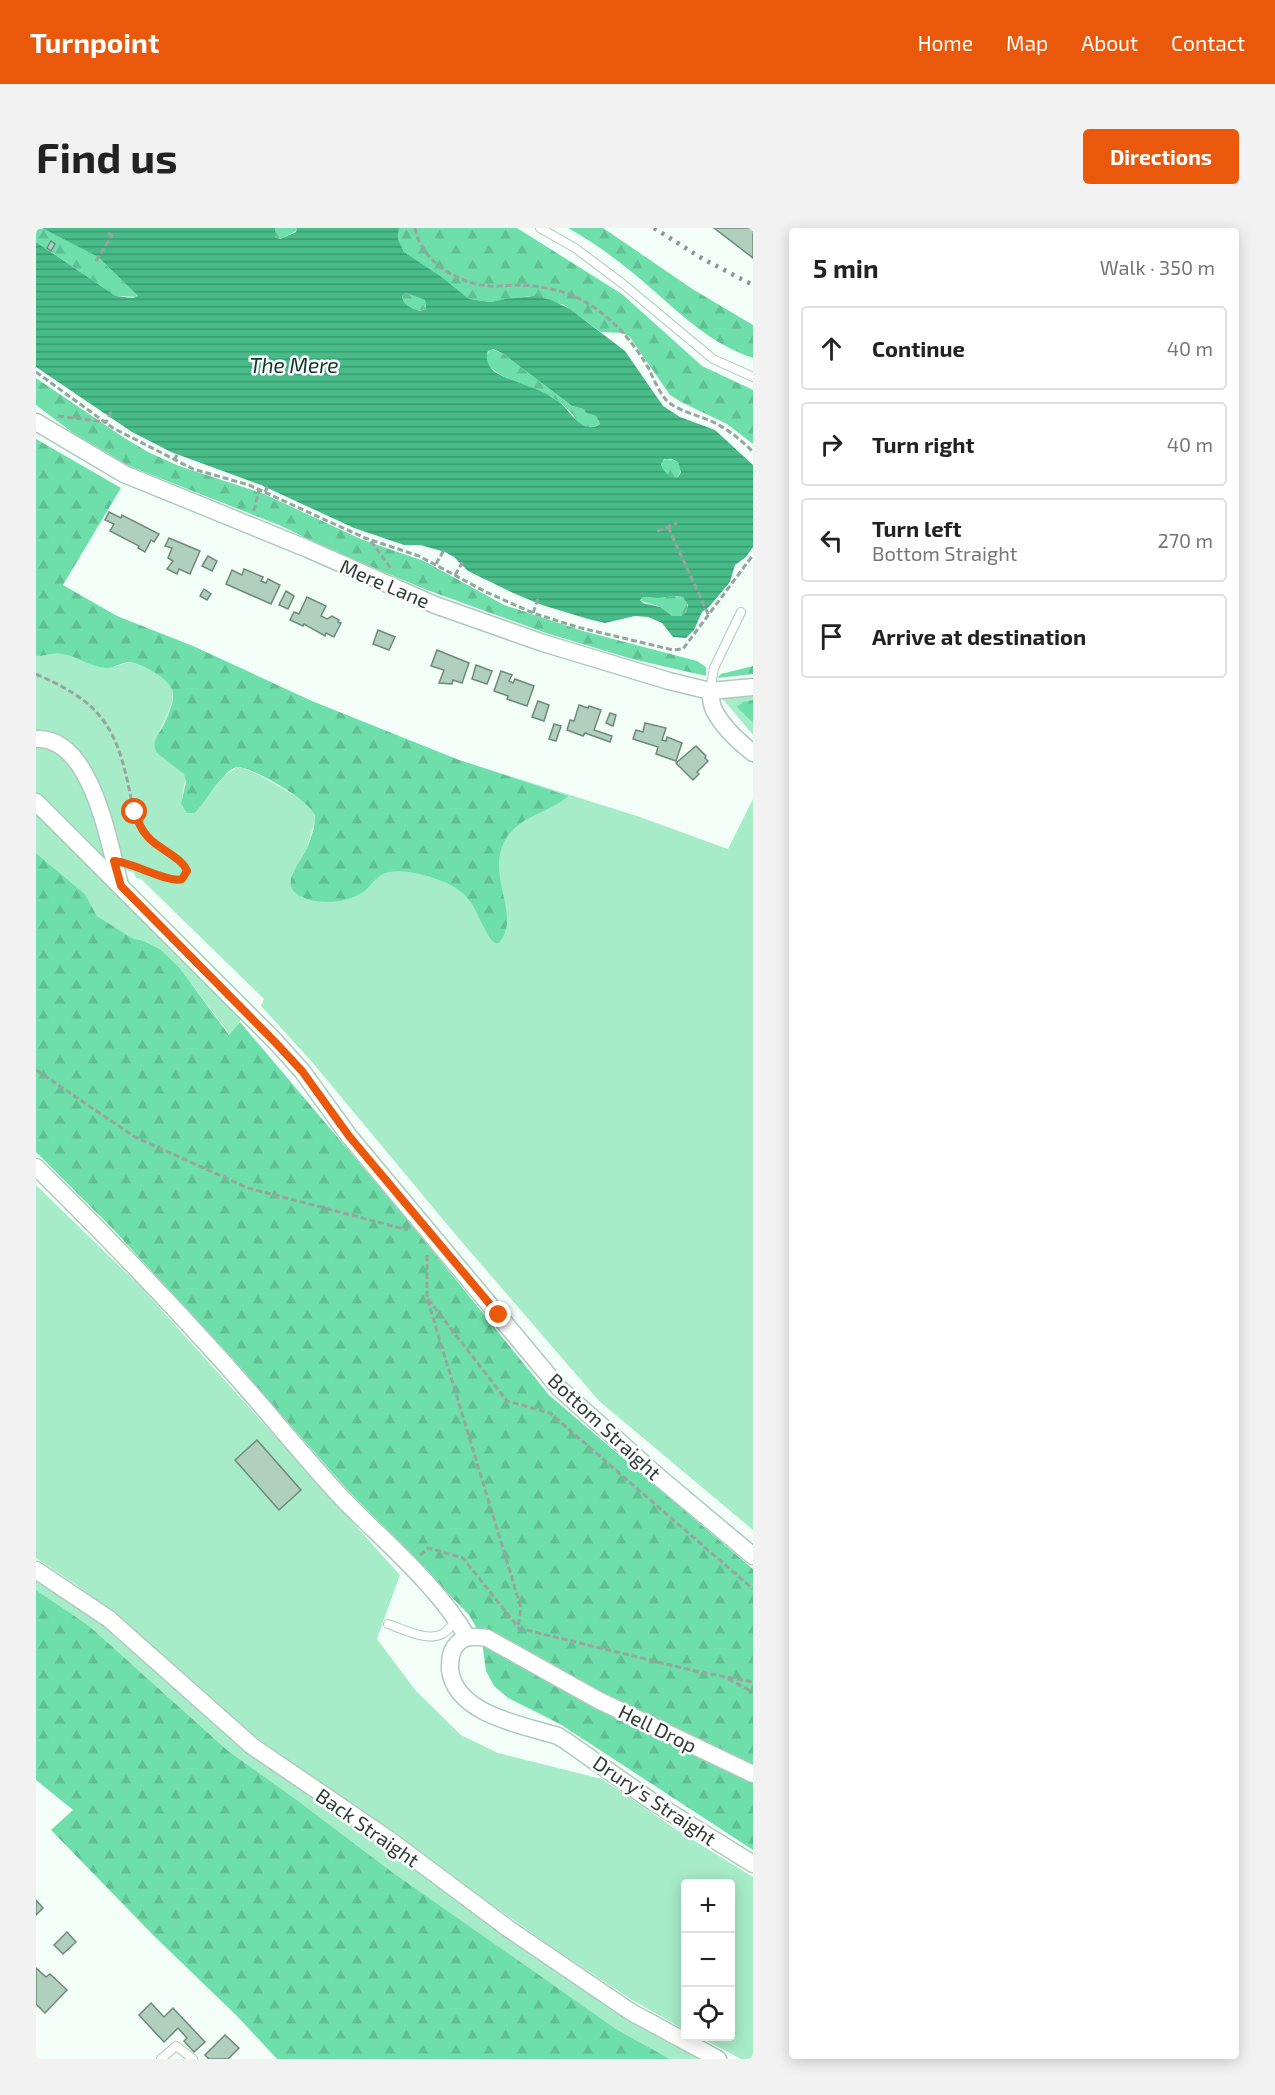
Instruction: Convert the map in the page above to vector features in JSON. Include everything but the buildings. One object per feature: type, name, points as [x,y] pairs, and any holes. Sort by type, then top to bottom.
[{"type":"street","name":"Mere Lane","points":[[42,418],[124,474],[435,605],[623,669],[710,691],[753,687]]},
{"type":"street","points":[[710,691],[712,708],[716,714],[740,743],[753,753]]},
{"type":"street","points":[[36,739],[59,744],[72,753],[80,766],[97,802],[121,886]]},
{"type":"street","name":"Bottom Straight","points":[[36,802],[302,1071],[349,1136],[560,1388],[660,1478],[753,1556]]},
{"type":"street","points":[[36,1167],[118,1247],[339,1494],[436,1594],[457,1620],[467,1637]]},
{"type":"street","name":"Back Straight","points":[[36,1570],[109,1619],[252,1746],[387,1838],[509,1929],[632,2012],[718,2059]]},
{"type":"street","name":"Hell Drop","points":[[467,1637],[487,1638],[598,1700],[753,1774]]},
{"type":"street","name":"Drury's Straight","points":[[467,1637],[454,1647],[450,1656],[451,1676],[460,1693],[480,1709],[558,1736],[650,1800],[753,1864]]},
{"type":"lane","points":[[540,228],[575,248],[606,270],[713,359],[753,377]]},
{"type":"lane","points":[[710,691],[714,668],[741,612]]},
{"type":"lane","points":[[388,1624],[435,1636],[445,1632],[457,1620]]},
{"type":"lane","points":[[161,2059],[176,2046],[193,2059]]},
{"type":"path","points":[[415,228],[417,240],[424,251],[456,276],[489,286],[532,286],[557,290],[595,308],[633,344],[668,402],[727,430],[753,452]]},
{"type":"path","points":[[96,261],[112,235]]},
{"type":"path","points":[[36,372],[106,422],[174,460],[209,474],[259,489],[371,540],[408,551],[486,592],[533,613],[577,627],[678,650],[686,647],[753,555]]},
{"type":"path","points":[[106,422],[112,411]]},
{"type":"path","points":[[42,418],[106,422]]},
{"type":"path","points":[[174,460],[179,452]]},
{"type":"path","points":[[265,492],[269,484]]},
{"type":"path","points":[[250,526],[259,489]]},
{"type":"path","points":[[657,531],[677,522]]},
{"type":"path","points":[[668,526],[709,616]]},
{"type":"path","points":[[371,540],[394,573],[401,590]]},
{"type":"path","points":[[436,564],[444,548]]},
{"type":"path","points":[[455,575],[464,560]]},
{"type":"path","points":[[533,613],[538,599]]},
{"type":"path","points":[[36,674],[80,696],[100,715],[110,729],[120,753],[141,828],[155,844],[183,864],[187,871],[182,879],[174,880],[132,864],[114,861]]},
{"type":"path","points":[[36,1070],[135,1137],[248,1188],[410,1231],[421,1222]]},
{"type":"path","points":[[421,1247],[427,1255],[427,1298],[521,1608],[518,1628]]},
{"type":"path","points":[[427,1298],[507,1401],[550,1413],[753,1589]]},
{"type":"path","points":[[428,1548],[464,1558],[518,1628],[723,1677],[753,1682]]},
{"type":"path","points":[[723,1677],[753,1692]]},
{"type":"shaded area","points":[[61,653],[104,667],[130,662],[138,663],[156,673],[171,687],[172,701],[156,746],[157,753],[178,767],[186,776],[182,807],[195,813],[224,776],[237,767],[261,776],[306,802],[313,810],[315,820],[307,848],[292,874],[294,892],[303,898],[459,760],[637,816],[728,849],[753,799],[753,1530],[599,1401],[455,1234],[312,1062],[261,1006],[264,999],[141,879],[136,878],[134,872],[110,866],[36,793],[36,656]]},
{"type":"shaded area","points":[[753,693],[753,735],[721,697]]},
{"type":"shaded area","points":[[36,813],[243,1017],[230,1035],[179,967],[160,949],[132,938],[97,916],[85,894],[36,853]]},
{"type":"shaded area","points":[[36,1185],[140,1286],[400,1575],[377,1639],[416,1691],[461,1735],[498,1753],[602,1779],[677,1830],[753,1877],[753,2059],[741,2059],[707,2041],[735,2041],[735,1879],[681,1879],[681,2028],[632,2000],[556,1950],[257,1738],[119,1616],[36,1558]]},
{"type":"shaded area","points":[[36,1577],[106,1625],[250,1750],[704,2059],[670,2059],[616,2029],[392,1872],[227,1750],[88,1625],[36,1590]]},
{"type":"green space","points":[[36,228],[45,229],[98,257],[137,297],[116,296],[36,242]]},
{"type":"green space","points":[[275,228],[297,228],[296,231],[280,239],[275,237]]},
{"type":"green space","points":[[399,228],[517,228],[622,294],[702,366],[753,390],[753,444],[727,424],[670,395],[629,336],[622,333],[601,332],[564,305],[530,296],[491,302],[469,299],[404,252],[398,239]]},
{"type":"green space","points":[[568,228],[603,228],[694,290],[753,325],[753,358],[725,346],[700,330],[624,265]]},
{"type":"green space","points":[[406,293],[425,300],[426,309],[418,311],[408,306],[402,296]]},
{"type":"green space","points":[[491,349],[502,353],[572,406],[584,409],[586,413],[596,416],[600,424],[592,427],[583,426],[552,397],[508,379],[497,372],[489,365],[486,357]]},
{"type":"green space","points":[[36,378],[123,437],[148,452],[179,466],[264,494],[363,540],[424,561],[504,605],[583,631],[697,661],[706,667],[706,676],[632,659],[546,633],[427,590],[333,551],[279,525],[129,466],[73,433],[36,405]]},
{"type":"green space","points":[[36,439],[121,488],[63,585],[117,616],[193,646],[312,701],[459,760],[568,796],[520,824],[507,837],[501,851],[499,865],[507,920],[505,932],[499,943],[495,943],[490,937],[475,909],[460,891],[434,878],[411,872],[383,874],[363,892],[341,901],[325,902],[302,897],[291,887],[291,881],[304,854],[314,824],[315,817],[304,803],[267,778],[237,767],[222,779],[195,813],[187,813],[181,804],[186,782],[184,774],[155,749],[156,738],[173,701],[173,693],[167,683],[148,669],[135,663],[124,663],[107,668],[63,654],[36,656]]},
{"type":"green space","points":[[666,459],[678,461],[681,470],[678,477],[669,476],[664,471],[661,462]]},
{"type":"green space","points":[[642,597],[683,597],[686,602],[687,609],[682,616],[672,616],[658,606],[641,601]]},
{"type":"green space","points":[[753,666],[753,674],[717,678],[721,674]]},
{"type":"green space","points":[[753,700],[753,723],[737,707],[743,702]]},
{"type":"green space","points":[[36,853],[85,894],[97,916],[132,938],[160,949],[179,967],[229,1035],[240,1022],[410,1223],[549,1395],[753,1569],[753,1850],[560,1724],[508,1698],[494,1686],[486,1671],[482,1642],[469,1615],[344,1486],[227,1353],[112,1228],[36,1152]]},
{"type":"green space","points":[[36,1590],[88,1625],[227,1750],[392,1872],[616,2029],[670,2059],[277,2059],[51,1830],[73,1810],[36,1780]]},
{"type":"water","name":"The Mere","points":[[42,228],[275,228],[275,237],[280,239],[296,232],[297,228],[399,228],[398,239],[404,252],[469,299],[491,302],[534,296],[551,300],[570,309],[625,351],[663,406],[680,417],[715,430],[753,465],[753,547],[746,557],[735,565],[730,582],[702,612],[694,630],[686,638],[673,637],[662,623],[648,617],[635,616],[605,623],[542,605],[468,571],[454,557],[445,552],[420,545],[404,545],[354,528],[261,485],[171,452],[132,432],[36,367],[36,242],[116,296],[133,298],[138,296],[98,257]],"holes":[[[406,293],[425,300],[426,309],[419,311],[410,307],[404,302],[402,296]],[[493,349],[502,353],[572,406],[584,409],[586,413],[596,416],[600,424],[594,427],[583,425],[552,397],[495,372],[488,362],[488,351]],[[664,459],[672,459],[678,462],[681,472],[678,477],[672,477],[665,472],[661,464]],[[643,597],[683,597],[688,605],[686,612],[681,616],[672,616],[660,607],[643,603],[640,600]]]},
{"type":"railway","points":[[654,228],[703,259],[753,285]]},
{"type":"route","points":[[135,812],[147,837],[182,862],[187,871],[182,879],[177,881],[132,864],[114,861],[121,886],[302,1071],[349,1136],[499,1315]]}]
